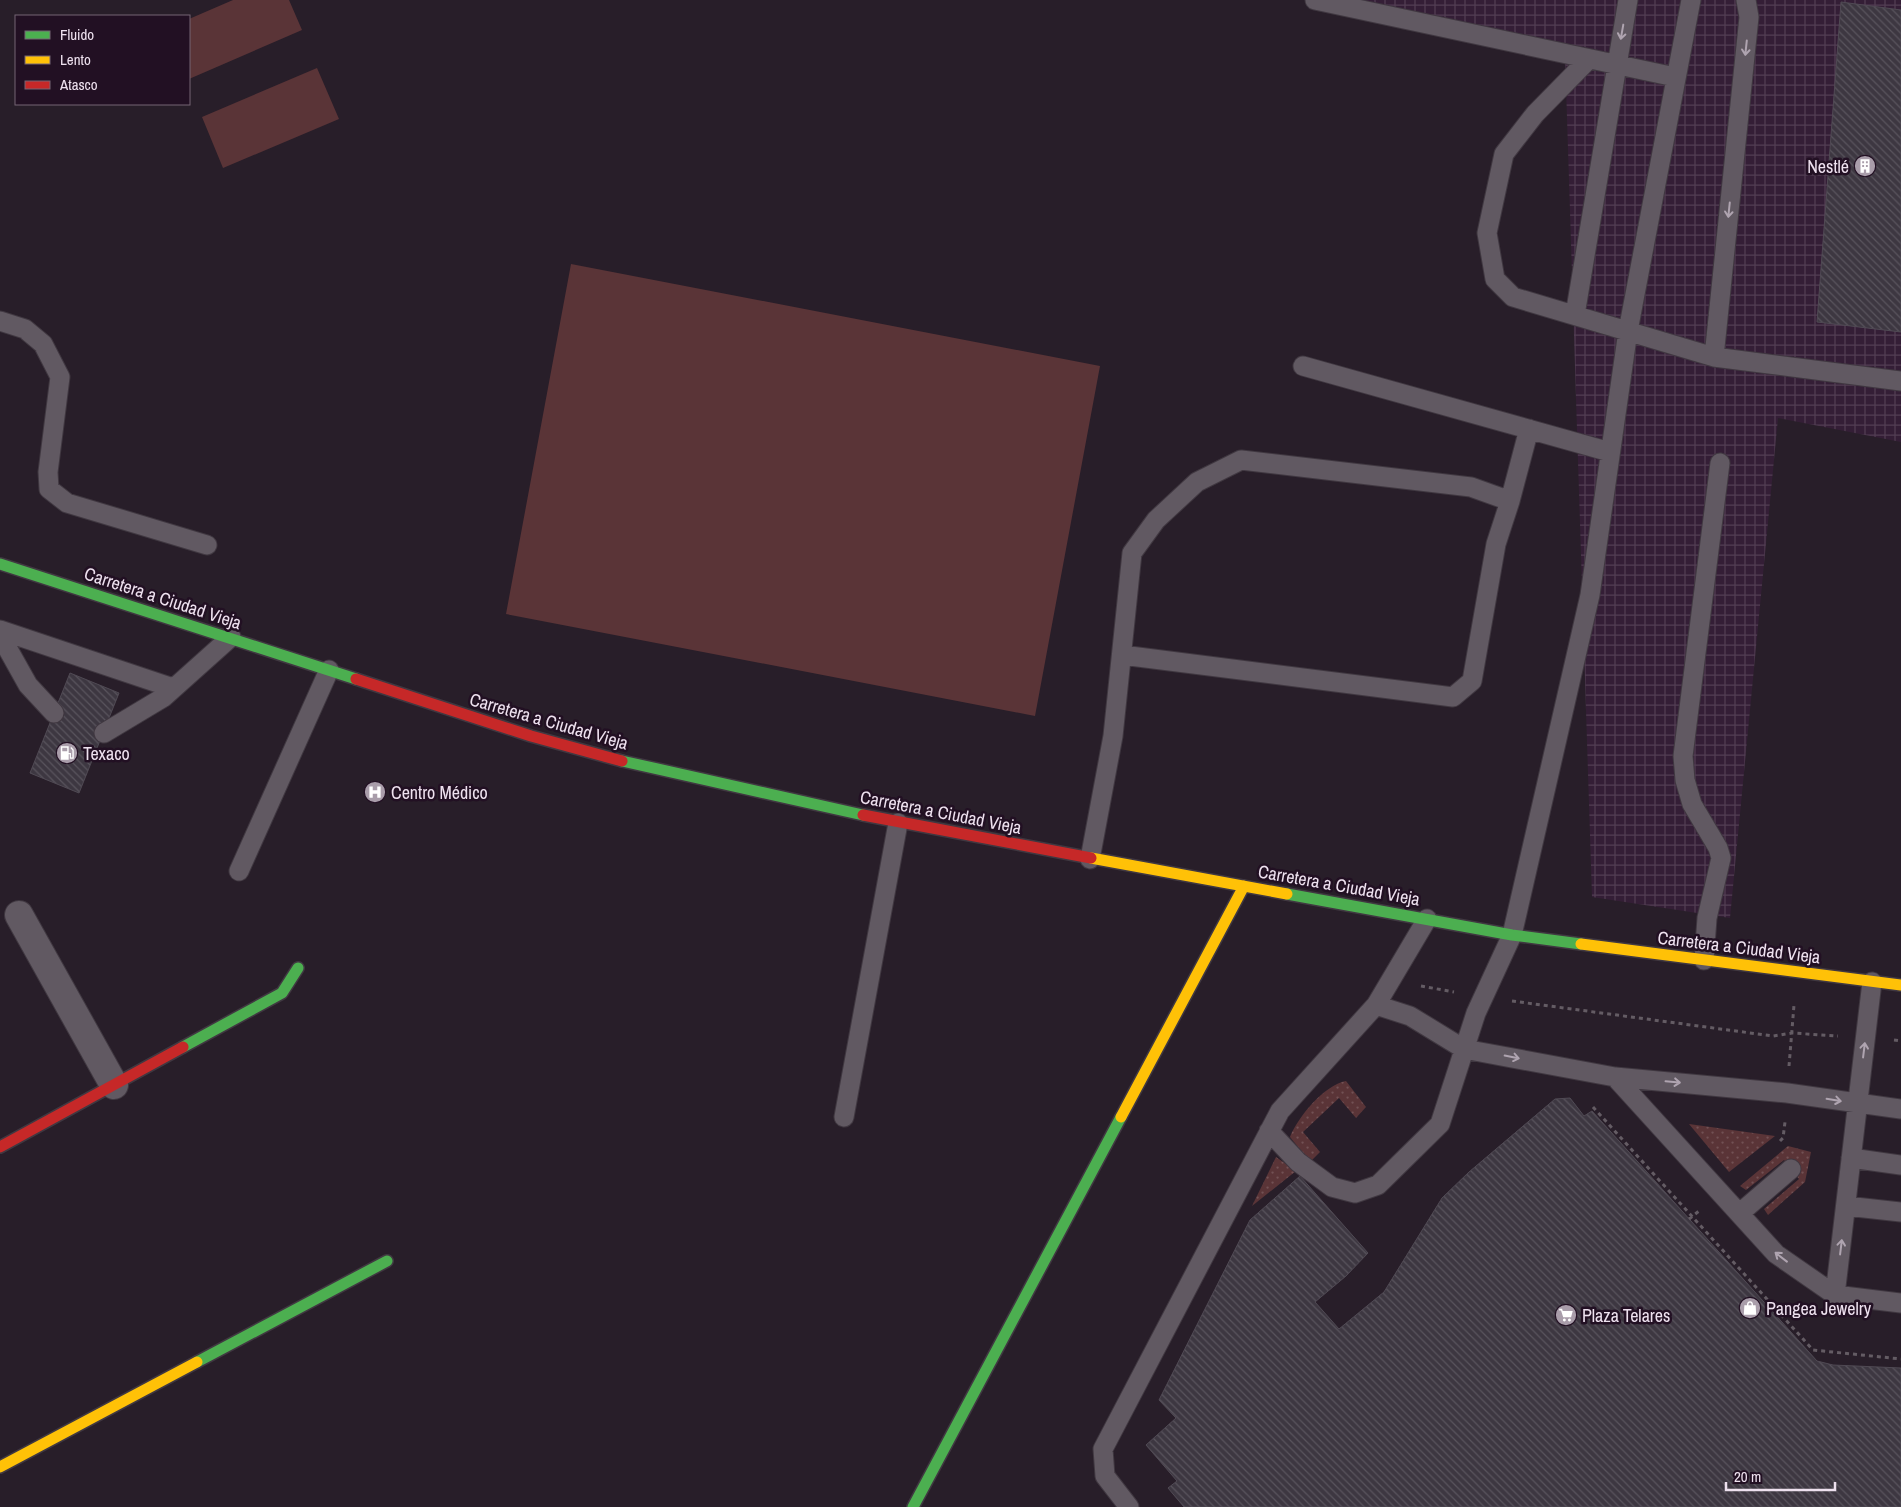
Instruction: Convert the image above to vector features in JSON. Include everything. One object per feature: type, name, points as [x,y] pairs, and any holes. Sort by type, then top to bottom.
[{"type":"main road","name":"Carretera a Ciudad Vieja","points":[[0,564],[231,637],[531,736],[638,765],[898,823],[1512,935],[1901,985]]},
{"type":"main road","points":[[913,1507],[1244,886]]},
{"type":"main road","points":[[0,1147],[282,993],[298,968]]},
{"type":"main road","points":[[0,1466],[387,1261]]},
{"type":"street","points":[[19,915],[114,1085]]},
{"type":"lane","points":[[1315,0],[1675,78]]},
{"type":"lane","points":[[1575,315],[1628,0]]},
{"type":"lane","points":[[1269,1131],[1298,1162],[1332,1187],[1355,1193],[1378,1185],[1440,1124],[1476,1013],[1512,935],[1590,595],[1628,331],[1691,0]]},
{"type":"lane","points":[[1714,357],[1749,17],[1746,0]]},
{"type":"lane","points":[[1589,59],[1535,114],[1504,154],[1487,233],[1494,279],[1513,297],[1714,357],[1901,381]]},
{"type":"lane","points":[[0,321],[25,329],[43,344],[60,377],[48,472],[49,489],[67,503],[207,546]]},
{"type":"lane","points":[[1303,366],[1610,452]]},
{"type":"lane","points":[[1122,655],[1453,697],[1472,681],[1496,544],[1510,501],[1529,429]]},
{"type":"lane","points":[[1090,859],[1113,736],[1132,553],[1156,520],[1197,482],[1241,460],[1471,487],[1510,501]]},
{"type":"lane","points":[[1704,960],[1708,918],[1721,858],[1718,848],[1692,804],[1685,780],[1683,756],[1720,463]]},
{"type":"lane","points":[[0,630],[174,688]]},
{"type":"lane","points":[[0,635],[28,685],[54,713]]},
{"type":"lane","points":[[104,732],[164,696],[231,637]]},
{"type":"lane","points":[[239,871],[329,670]]},
{"type":"lane","points":[[844,1118],[898,823]]},
{"type":"lane","points":[[1129,1507],[1105,1476],[1103,1449],[1280,1111],[1376,1004],[1427,919]]},
{"type":"lane","points":[[1835,1295],[1872,982]]},
{"type":"lane","points":[[1376,1004],[1410,1016],[1464,1048],[1615,1077],[1787,1093],[1901,1110]]},
{"type":"lane","points":[[1615,1077],[1776,1254],[1835,1295],[1901,1303]]},
{"type":"lane","points":[[1851,1158],[1901,1165]]},
{"type":"lane","points":[[1740,1213],[1791,1169]]},
{"type":"lane","points":[[1846,1206],[1901,1212]]},
{"type":"path","points":[[1390,980],[1483,998],[1773,1036],[1792,1033],[1901,1041]]},
{"type":"shaded area","points":[[233,0],[289,0],[302,30],[190,79],[190,19]]},
{"type":"shaded area","points":[[1315,0],[1901,0],[1901,442],[1778,418],[1730,918],[1592,897],[1565,55]]},
{"type":"shaded area","points":[[317,68],[339,119],[223,168],[202,117]]},
{"type":"shaded area","points":[[571,264],[1100,366],[1035,716],[506,614]]},
{"type":"shaded area","points":[[1346,1081],[1366,1107],[1356,1118],[1339,1098],[1303,1132],[1320,1152],[1310,1162],[1290,1137],[1299,1120],[1321,1095]]},
{"type":"shaded area","points":[[1689,1124],[1775,1136],[1729,1172]]},
{"type":"shaded area","points":[[1788,1146],[1811,1152],[1805,1182],[1768,1215],[1764,1209],[1799,1179],[1784,1160],[1746,1190],[1740,1186]]},
{"type":"shaded area","points":[[1276,1157],[1296,1171],[1252,1206]]},
{"type":"building","name":"Nestlé","points":[[1841,2],[1901,10],[1901,332],[1817,322]]},
{"type":"building","name":"Texaco","points":[[70,673],[119,693],[79,793],[30,773]]},
{"type":"building","name":"Plaza Telares","points":[[1570,1098],[1584,1116],[1592,1111],[1817,1361],[1833,1365],[1901,1368],[1901,1507],[1184,1507],[1168,1488],[1177,1481],[1146,1445],[1176,1418],[1159,1400],[1250,1220],[1300,1176],[1368,1253],[1346,1276],[1315,1302],[1339,1329],[1384,1292],[1442,1198],[1469,1172],[1555,1099]]},
{"type":"traffic: fast","points":[[0,564],[356,679]]},
{"type":"traffic: fast","points":[[622,761],[863,815]]},
{"type":"traffic: fast","points":[[1287,894],[1512,935],[1581,944]]},
{"type":"traffic: fast","points":[[183,1047],[282,993],[298,968]]},
{"type":"traffic: fast","points":[[913,1507],[1121,1117]]},
{"type":"traffic: fast","points":[[197,1362],[387,1261]]},
{"type":"traffic: slow","points":[[1091,858],[1287,894]]},
{"type":"traffic: slow","points":[[1121,1117],[1244,886]]},
{"type":"traffic: slow","points":[[1581,944],[1901,985]]},
{"type":"traffic: slow","points":[[0,1467],[197,1362]]},
{"type":"traffic: jam","points":[[356,679],[531,736],[622,761]]},
{"type":"traffic: jam","points":[[863,815],[1091,858]]},
{"type":"traffic: jam","points":[[0,1147],[183,1047]]},
{"type":"place","name":"Nestlé","points":[[1865,166]]},
{"type":"place","name":"Texaco","points":[[67,753]]},
{"type":"place","name":"Centro Médico","points":[[375,792]]},
{"type":"place","name":"Pangea Jewelry","points":[[1750,1308]]},
{"type":"place","name":"Plaza Telares","points":[[1566,1315]]}]
